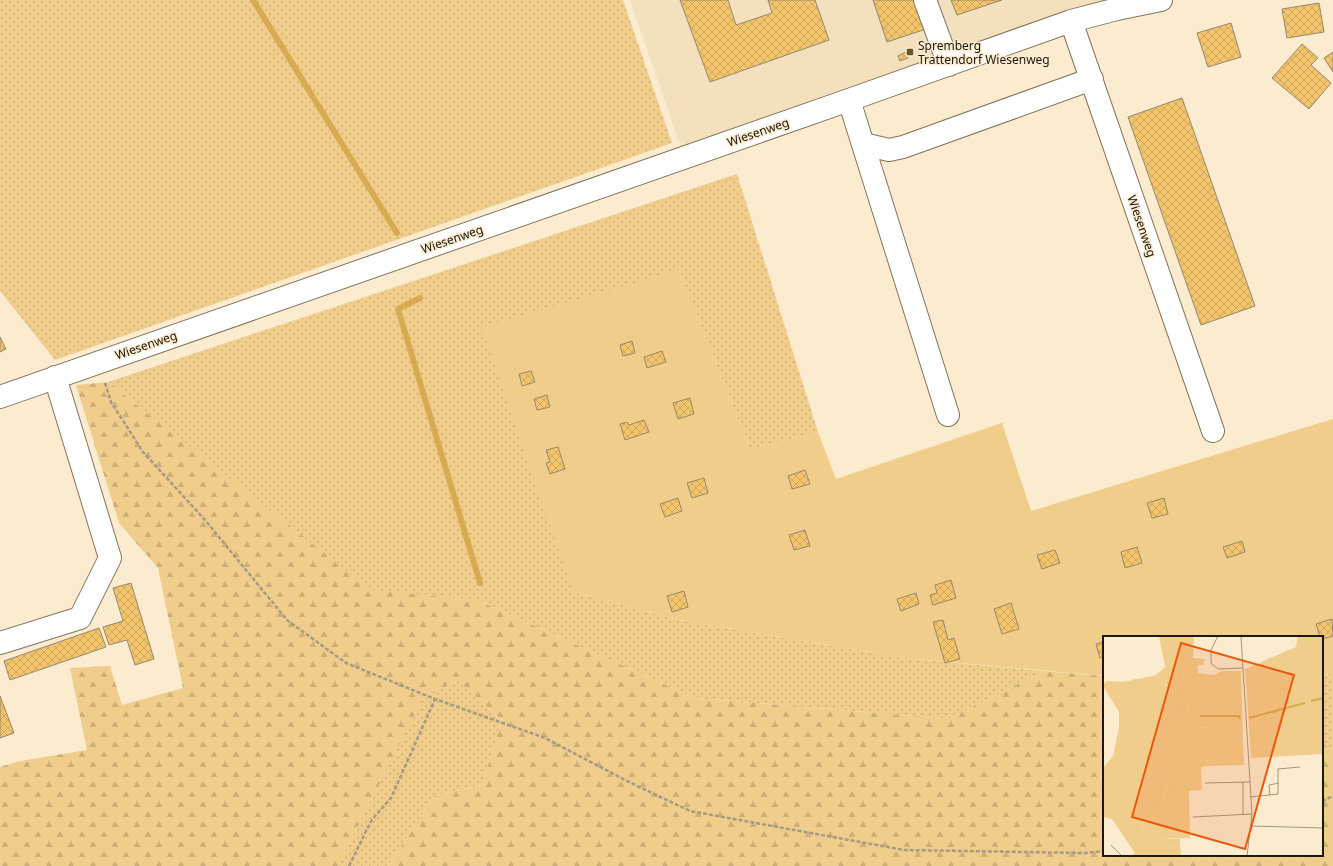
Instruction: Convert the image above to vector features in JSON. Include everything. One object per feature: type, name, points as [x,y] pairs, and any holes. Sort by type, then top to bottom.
[{"type":"street","points":[[925,0],[949,65]]},
{"type":"street","name":"Wiesenweg","points":[[0,397],[1072,21],[1157,0]]},
{"type":"street","name":"Wiesenweg","points":[[1072,21],[1212,431]]},
{"type":"street","points":[[863,144],[889,150],[903,147],[1092,79]]},
{"type":"street","points":[[849,100],[948,415]]},
{"type":"street","points":[[0,643],[80,618],[110,558],[55,377]]},
{"type":"path","points":[[97,362],[111,402],[143,452],[205,520],[287,620],[346,663],[435,699],[545,738],[629,782],[690,811],[904,850],[1085,853],[1103,851]]},
{"type":"path","points":[[349,866],[371,821],[391,798],[435,699]]},
{"type":"path","points":[[1323,801],[1333,796]]},
{"type":"shaded area","points":[[630,0],[1109,0],[681,148]]},
{"type":"green space","points":[[0,0],[623,0],[672,143],[55,360],[0,291]]},
{"type":"green space","points":[[737,174],[818,432],[750,449],[679,270],[573,592],[679,620],[904,658],[1043,671],[948,719],[695,698],[477,600],[371,591],[108,382]]},
{"type":"green space","points":[[679,270],[750,449],[818,432],[836,479],[1002,423],[1031,511],[1333,419],[1333,673],[1323,676],[1323,636],[1103,636],[1103,676],[904,658],[679,620],[573,592],[481,327]]},
{"type":"green space","points":[[108,382],[371,590],[477,600],[695,698],[948,719],[1043,671],[1103,676],[1103,856],[1323,856],[1323,744],[1333,749],[1333,866],[388,866],[434,796],[482,785],[502,720],[457,680],[422,700],[338,866],[0,866],[0,767],[20,761],[87,750],[70,668],[110,666],[122,705],[183,688],[158,568],[119,523],[76,385]]},
{"type":"green space","points":[[1333,673],[1333,749],[1323,744],[1323,676]]},
{"type":"green space","points":[[457,680],[502,720],[482,785],[434,796],[388,866],[338,866],[422,699]]},
{"type":"building","points":[[680,0],[728,0],[736,25],[772,13],[768,0],[815,0],[829,40],[710,82]]},
{"type":"building","points":[[873,0],[916,0],[926,29],[887,42]]},
{"type":"building","points":[[951,0],[1002,0],[957,15]]},
{"type":"building","points":[[1319,3],[1324,32],[1287,38],[1282,9]]},
{"type":"building","points":[[1231,23],[1241,57],[1208,67],[1197,33]]},
{"type":"building","points":[[1302,44],[1318,58],[1311,65],[1331,83],[1309,109],[1272,78]]},
{"type":"building","points":[[906,52],[908,58],[900,61],[898,56]]},
{"type":"building","points":[[1333,52],[1333,72],[1324,58]]},
{"type":"building","points":[[1182,98],[1255,306],[1201,325],[1128,117]]},
{"type":"building","points":[[0,337],[6,349],[0,352]]},
{"type":"building","points":[[632,341],[635,353],[623,356],[620,345]]},
{"type":"building","points":[[662,351],[666,362],[647,368],[644,357]]},
{"type":"building","points":[[531,371],[535,382],[522,386],[519,374]]},
{"type":"building","points":[[547,395],[550,407],[537,410],[534,399]]},
{"type":"building","points":[[690,398],[694,414],[678,419],[673,403]]},
{"type":"building","points":[[644,420],[649,432],[625,440],[620,424],[627,422],[629,425]]},
{"type":"building","points":[[558,447],[565,469],[550,474],[546,463],[550,462],[546,450]]},
{"type":"building","points":[[805,470],[810,484],[792,489],[788,476]]},
{"type":"building","points":[[704,478],[708,493],[692,498],[687,483]]},
{"type":"building","points":[[678,498],[682,511],[665,517],[660,504]]},
{"type":"building","points":[[1164,498],[1168,514],[1152,518],[1147,503]]},
{"type":"building","points":[[805,530],[810,546],[794,550],[789,535]]},
{"type":"building","points":[[1242,541],[1245,552],[1227,558],[1223,547]]},
{"type":"building","points":[[1137,547],[1142,563],[1125,568],[1121,552]]},
{"type":"building","points":[[1055,550],[1060,563],[1042,569],[1037,555]]},
{"type":"building","points":[[951,580],[956,598],[933,605],[930,595],[937,593],[935,585]]},
{"type":"building","points":[[131,583],[154,659],[135,665],[127,640],[109,645],[103,627],[123,621],[113,588]]},
{"type":"building","points":[[684,591],[688,607],[672,612],[667,596]]},
{"type":"building","points":[[916,593],[919,604],[901,611],[897,599]]},
{"type":"building","points":[[1011,603],[1019,629],[1002,634],[994,609]]},
{"type":"building","points":[[1332,619],[1333,636],[1323,639],[1323,636],[1320,636],[1316,624]]},
{"type":"building","points":[[943,620],[948,640],[954,638],[960,659],[945,663],[933,622]]},
{"type":"building","points":[[99,628],[106,647],[10,680],[4,661]]},
{"type":"building","points":[[1103,642],[1103,657],[1100,658],[1096,644]]},
{"type":"building","points":[[0,696],[14,733],[0,738]]},
{"type":"waterway","points":[[253,0],[397,233]]},
{"type":"waterway","points":[[420,298],[398,309],[480,583]]},
{"type":"place","name":"Spremberg Trattendorf Wiesenweg","points":[[910,52]]}]
